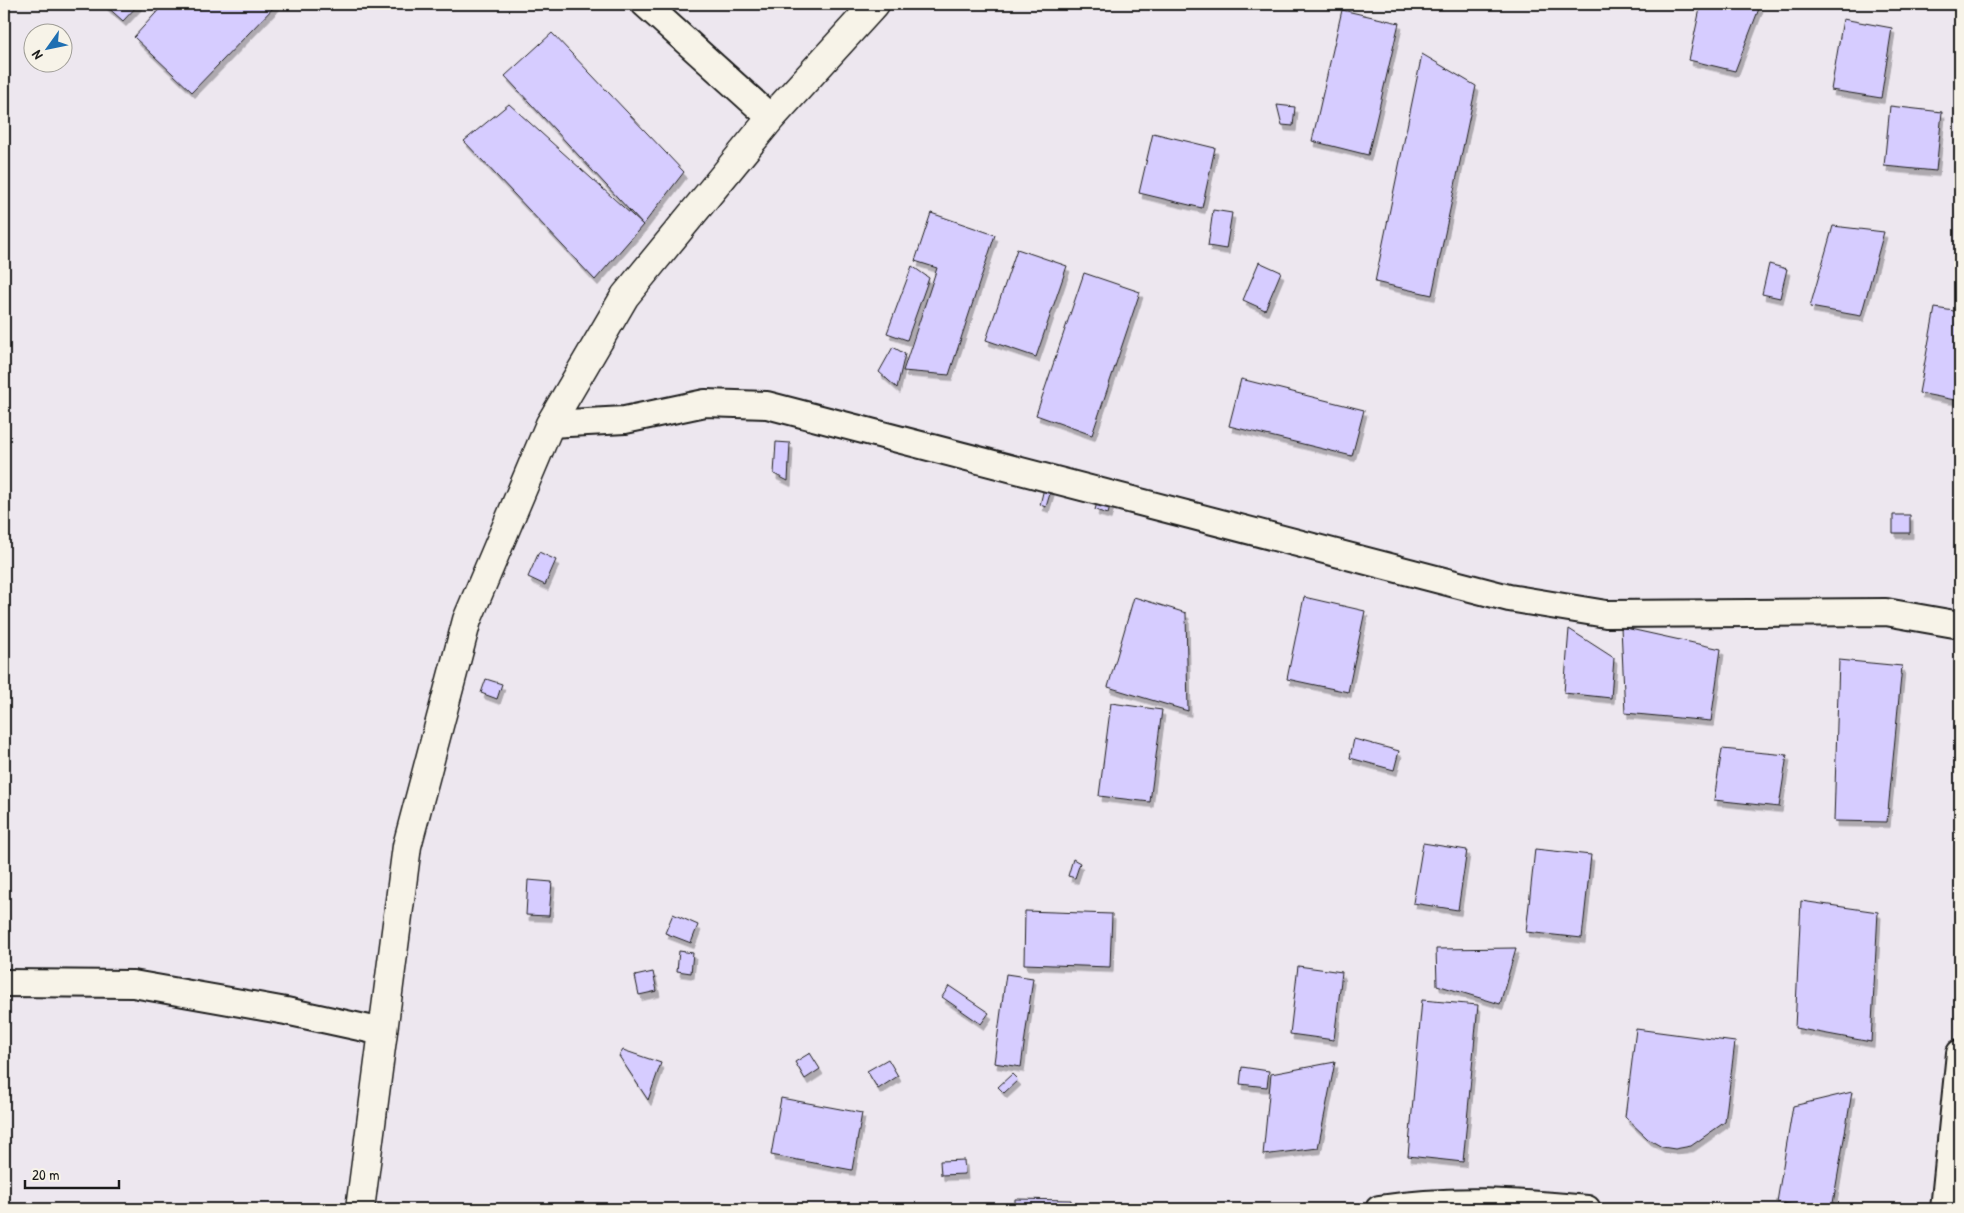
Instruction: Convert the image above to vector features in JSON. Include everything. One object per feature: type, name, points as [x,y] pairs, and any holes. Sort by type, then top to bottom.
[{"type":"main road","points":[[360,1209],[407,846],[467,620],[550,424],[625,296],[771,118],[875,4]]},
{"type":"street","points":[[645,4],[771,118]]},
{"type":"street","points":[[550,424],[625,420],[705,403],[767,405],[1509,598],[1606,614],[1886,612],[1960,625]]},
{"type":"street","points":[[4,983],[133,984],[286,1011],[383,1032]]},
{"type":"street","points":[[1944,1209],[1960,1053]]},
{"type":"street","points":[[1379,1209],[1422,1202],[1506,1201],[1587,1209]]},
{"type":"building","points":[[104,4],[139,4],[123,21]]},
{"type":"building","points":[[164,4],[277,4],[192,92],[134,37]]},
{"type":"building","points":[[1701,4],[1760,6],[1735,71],[1689,60]]},
{"type":"building","points":[[1342,10],[1399,23],[1368,155],[1312,141]]},
{"type":"building","points":[[1843,19],[1892,28],[1881,98],[1831,90]]},
{"type":"building","points":[[552,33],[684,172],[643,225],[505,76]]},
{"type":"building","points":[[1422,54],[1476,86],[1432,295],[1375,282]]},
{"type":"building","points":[[509,104],[643,225],[595,280],[464,141]]},
{"type":"building","points":[[1277,105],[1295,107],[1293,126],[1282,125]]},
{"type":"building","points":[[1890,106],[1942,112],[1936,171],[1884,166]]},
{"type":"building","points":[[1153,133],[1215,148],[1202,208],[1139,193]]},
{"type":"building","points":[[1213,210],[1232,213],[1226,249],[1208,246]]},
{"type":"building","points":[[931,213],[995,235],[949,375],[903,371],[937,268],[915,261]]},
{"type":"building","points":[[1833,226],[1884,232],[1861,316],[1810,307]]},
{"type":"building","points":[[1017,249],[1067,266],[1036,357],[986,340]]},
{"type":"building","points":[[1259,262],[1281,272],[1265,310],[1243,300]]},
{"type":"building","points":[[1769,264],[1787,269],[1780,298],[1762,294]]},
{"type":"building","points":[[912,266],[929,278],[907,340],[887,333]]},
{"type":"building","points":[[1084,273],[1140,292],[1092,435],[1036,415]]},
{"type":"building","points":[[1935,308],[1960,312],[1960,401],[1919,393]]},
{"type":"building","points":[[893,347],[905,354],[897,388],[879,372]]},
{"type":"building","points":[[1241,379],[1364,410],[1352,456],[1229,426]]},
{"type":"building","points":[[776,442],[790,443],[788,481],[774,474]]},
{"type":"building","points":[[1045,484],[1052,487],[1046,507],[1040,505]]},
{"type":"building","points":[[1099,495],[1112,499],[1108,514],[1095,510]]},
{"type":"building","points":[[1893,515],[1910,515],[1910,533],[1893,533]]},
{"type":"building","points":[[539,552],[556,560],[545,585],[528,577]]},
{"type":"building","points":[[1134,597],[1186,613],[1188,711],[1108,687]]},
{"type":"building","points":[[1304,597],[1365,611],[1348,692],[1287,679]]},
{"type":"building","points":[[1621,627],[1721,649],[1711,721],[1625,713]]},
{"type":"building","points":[[1569,629],[1614,658],[1611,698],[1564,693]]},
{"type":"building","points":[[1839,660],[1902,666],[1887,822],[1834,821]]},
{"type":"building","points":[[486,679],[502,684],[497,699],[481,693]]},
{"type":"building","points":[[1111,703],[1162,710],[1150,802],[1099,796]]},
{"type":"building","points":[[1354,739],[1399,751],[1394,770],[1350,758]]},
{"type":"building","points":[[1722,749],[1787,755],[1779,807],[1714,800]]},
{"type":"building","points":[[1423,843],[1467,850],[1458,910],[1413,903]]},
{"type":"building","points":[[1535,849],[1591,855],[1582,938],[1526,932]]},
{"type":"building","points":[[1073,859],[1080,863],[1075,878],[1068,876]]},
{"type":"building","points":[[528,880],[552,882],[549,916],[526,915]]},
{"type":"building","points":[[1801,901],[1878,912],[1871,1042],[1795,1028]]},
{"type":"building","points":[[1025,911],[1112,914],[1110,967],[1024,964]]},
{"type":"building","points":[[673,914],[698,925],[691,943],[665,933]]},
{"type":"building","points":[[1516,948],[1500,1004],[1437,985],[1436,949]]},
{"type":"building","points":[[679,951],[693,953],[691,973],[677,971]]},
{"type":"building","points":[[1298,966],[1342,972],[1334,1040],[1290,1034]]},
{"type":"building","points":[[653,972],[657,991],[639,995],[635,976]]},
{"type":"building","points":[[1006,974],[1033,978],[1021,1067],[994,1063]]},
{"type":"building","points":[[949,986],[989,1013],[981,1024],[942,997]]},
{"type":"building","points":[[1422,1000],[1478,1005],[1463,1162],[1408,1156]]},
{"type":"building","points":[[1636,1029],[1735,1042],[1725,1122],[1691,1146],[1675,1149],[1662,1147],[1648,1139],[1625,1117]]},
{"type":"building","points":[[623,1050],[661,1063],[648,1100],[619,1056]]},
{"type":"building","points":[[810,1053],[820,1069],[805,1079],[795,1062]]},
{"type":"building","points":[[888,1059],[898,1076],[878,1089],[867,1071]]},
{"type":"building","points":[[1335,1062],[1318,1148],[1263,1155],[1271,1074]]},
{"type":"building","points":[[1242,1067],[1269,1071],[1267,1087],[1240,1084]]},
{"type":"building","points":[[1012,1074],[1018,1080],[1004,1093],[998,1087]]},
{"type":"building","points":[[1852,1092],[1832,1209],[1816,1209],[1777,1202],[1793,1106]]},
{"type":"building","points":[[781,1098],[862,1113],[852,1170],[771,1155]]},
{"type":"building","points":[[964,1160],[965,1174],[941,1175],[940,1161]]},
{"type":"building","points":[[1015,1199],[1071,1200],[1071,1209],[1015,1209]]},
{"type":"building","points":[[1169,1204],[1199,1208],[1199,1209],[1170,1209]]}]
